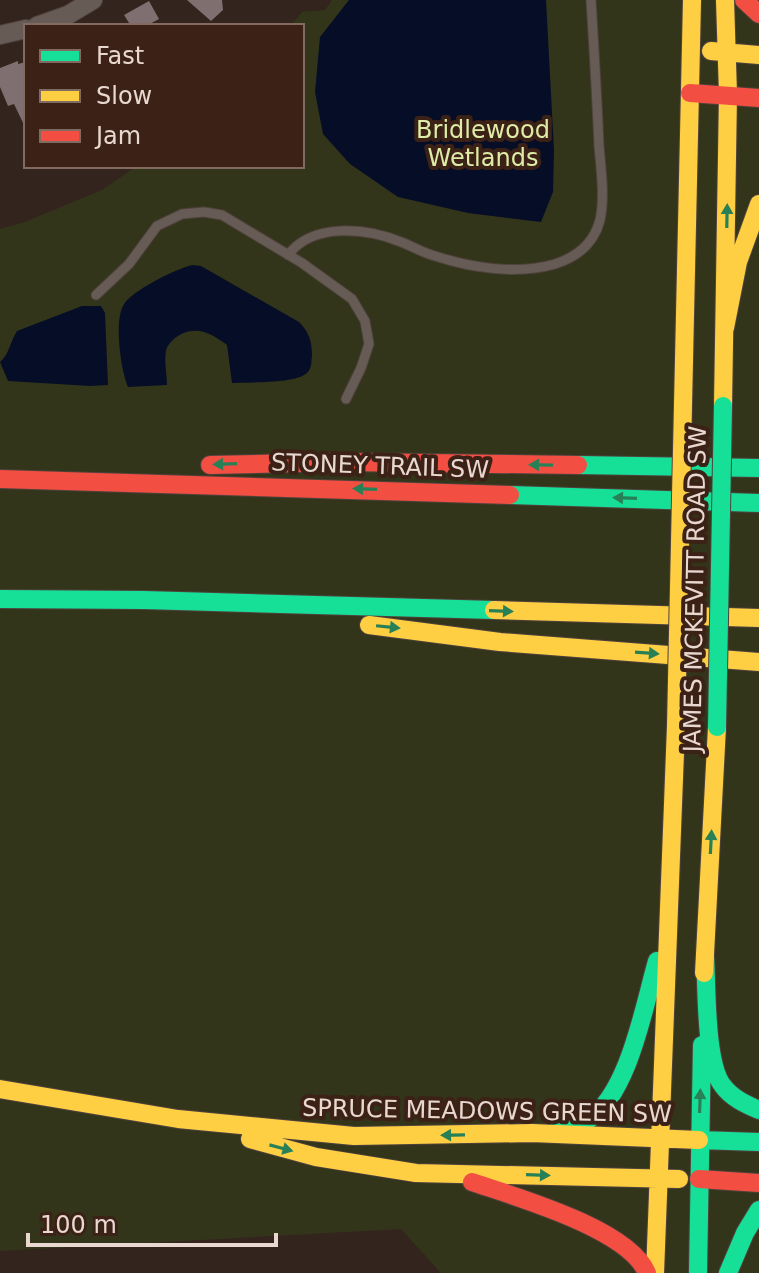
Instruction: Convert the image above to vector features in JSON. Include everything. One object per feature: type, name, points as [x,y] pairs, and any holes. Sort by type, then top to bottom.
[{"type":"main road","name":"JAMES MCKEVITT ROAD SW","points":[[655,1273],[676,726],[692,0]]},
{"type":"main road","name":"JAMES MCKEVITT ROAD SW","points":[[698,1273],[705,956],[717,727],[728,94],[725,0]]},
{"type":"main road","points":[[744,0],[759,14]]},
{"type":"main road","points":[[693,50],[759,55]]},
{"type":"main road","points":[[690,93],[759,98]]},
{"type":"main road","points":[[725,328],[738,262],[759,204]]},
{"type":"main road","points":[[0,471],[345,462],[759,468]]},
{"type":"main road","name":"STONEY TRAIL SW","points":[[0,479],[759,503]]},
{"type":"main road","points":[[0,599],[144,600],[759,618]]},
{"type":"main road","points":[[144,600],[500,642],[759,662]]},
{"type":"main road","points":[[532,1133],[587,1121],[613,1097],[623,1075],[651,984],[668,915]]},
{"type":"main road","points":[[705,956],[710,1061],[721,1085],[730,1094],[759,1110]]},
{"type":"main road","name":"SPRUCE MEADOWS GREEN SW","points":[[0,1089],[178,1119],[354,1136],[532,1133],[759,1142]]},
{"type":"main road","name":"SPRUCE MEADOWS GREEN SW","points":[[178,1119],[316,1157],[416,1173],[759,1183]]},
{"type":"main road","points":[[446,1173],[528,1202],[620,1241],[647,1273]]},
{"type":"main road","points":[[728,1273],[745,1233],[759,1210]]},
{"type":"street","points":[[48,24],[70,20],[93,0]]},
{"type":"street","points":[[0,35],[24,29]]},
{"type":"lane","points":[[288,255],[302,241],[341,230],[398,240],[432,256],[478,266],[538,268],[571,259],[592,241],[600,218],[602,187],[591,0]]},
{"type":"lane","points":[[96,295],[129,264],[157,226],[182,214],[204,212],[222,215],[352,299],[365,321],[369,344],[346,399]]},
{"type":"green space","name":"Bridlewood Wetlands","points":[[332,0],[759,0],[759,1273],[441,1273],[401,1229],[0,1251],[0,229],[102,190],[134,168],[304,168],[304,24],[292,24],[302,12],[325,10]]},
{"type":"water","points":[[349,0],[546,0],[554,150],[553,192],[541,222],[468,213],[398,197],[350,164],[323,134],[315,92],[320,37]]},
{"type":"water","points":[[192,265],[201,266],[299,322],[308,333],[311,346],[311,365],[307,373],[282,381],[232,383],[227,345],[209,334],[191,331],[170,342],[165,359],[167,385],[128,387],[120,346],[119,323],[123,306],[144,287]]},
{"type":"water","points":[[82,306],[101,306],[105,313],[108,385],[8,381],[0,362],[17,331]]},
{"type":"building","points":[[187,0],[222,0],[223,10],[211,21]]},
{"type":"building","points":[[149,1],[159,19],[150,24],[130,24],[124,15]]},
{"type":"building","points":[[18,61],[18,64],[24,62],[24,125],[14,104],[8,106],[0,87],[0,68]]},
{"type":"traffic: fast","points":[[717,727],[723,406]]},
{"type":"traffic: fast","points":[[578,465],[759,468]]},
{"type":"traffic: fast","points":[[510,495],[759,503]]},
{"type":"traffic: fast","points":[[0,599],[494,610]]},
{"type":"traffic: fast","points":[[705,956],[710,1043],[717,1075],[730,1094],[759,1110]]},
{"type":"traffic: fast","points":[[558,1128],[588,1120],[602,1108],[614,1091],[633,1048],[657,961]]},
{"type":"traffic: fast","points":[[698,1273],[702,1045]]},
{"type":"traffic: fast","points":[[699,1140],[759,1142]]},
{"type":"traffic: fast","points":[[728,1273],[745,1233],[759,1210]]},
{"type":"traffic: slow","points":[[683,405],[692,0]]},
{"type":"traffic: slow","points":[[723,406],[728,94],[725,0]]},
{"type":"traffic: slow","points":[[711,51],[759,55]]},
{"type":"traffic: slow","points":[[725,328],[738,262],[759,204]]},
{"type":"traffic: slow","points":[[676,726],[683,405]]},
{"type":"traffic: slow","points":[[494,610],[759,618]]},
{"type":"traffic: slow","points":[[369,625],[500,642],[759,662]]},
{"type":"traffic: slow","points":[[655,1273],[676,726]]},
{"type":"traffic: slow","points":[[704,973],[717,727]]},
{"type":"traffic: slow","points":[[0,1089],[178,1119],[354,1136],[532,1133],[699,1140]]},
{"type":"traffic: slow","points":[[250,1139],[316,1157],[416,1173],[679,1179]]},
{"type":"traffic: jam","points":[[744,0],[759,14]]},
{"type":"traffic: jam","points":[[690,93],[759,98]]},
{"type":"traffic: jam","points":[[210,465],[345,462],[578,465]]},
{"type":"traffic: jam","points":[[0,479],[510,495]]},
{"type":"traffic: jam","points":[[699,1179],[759,1183]]},
{"type":"traffic: jam","points":[[472,1182],[542,1206],[595,1229],[636,1257],[647,1273]]}]
